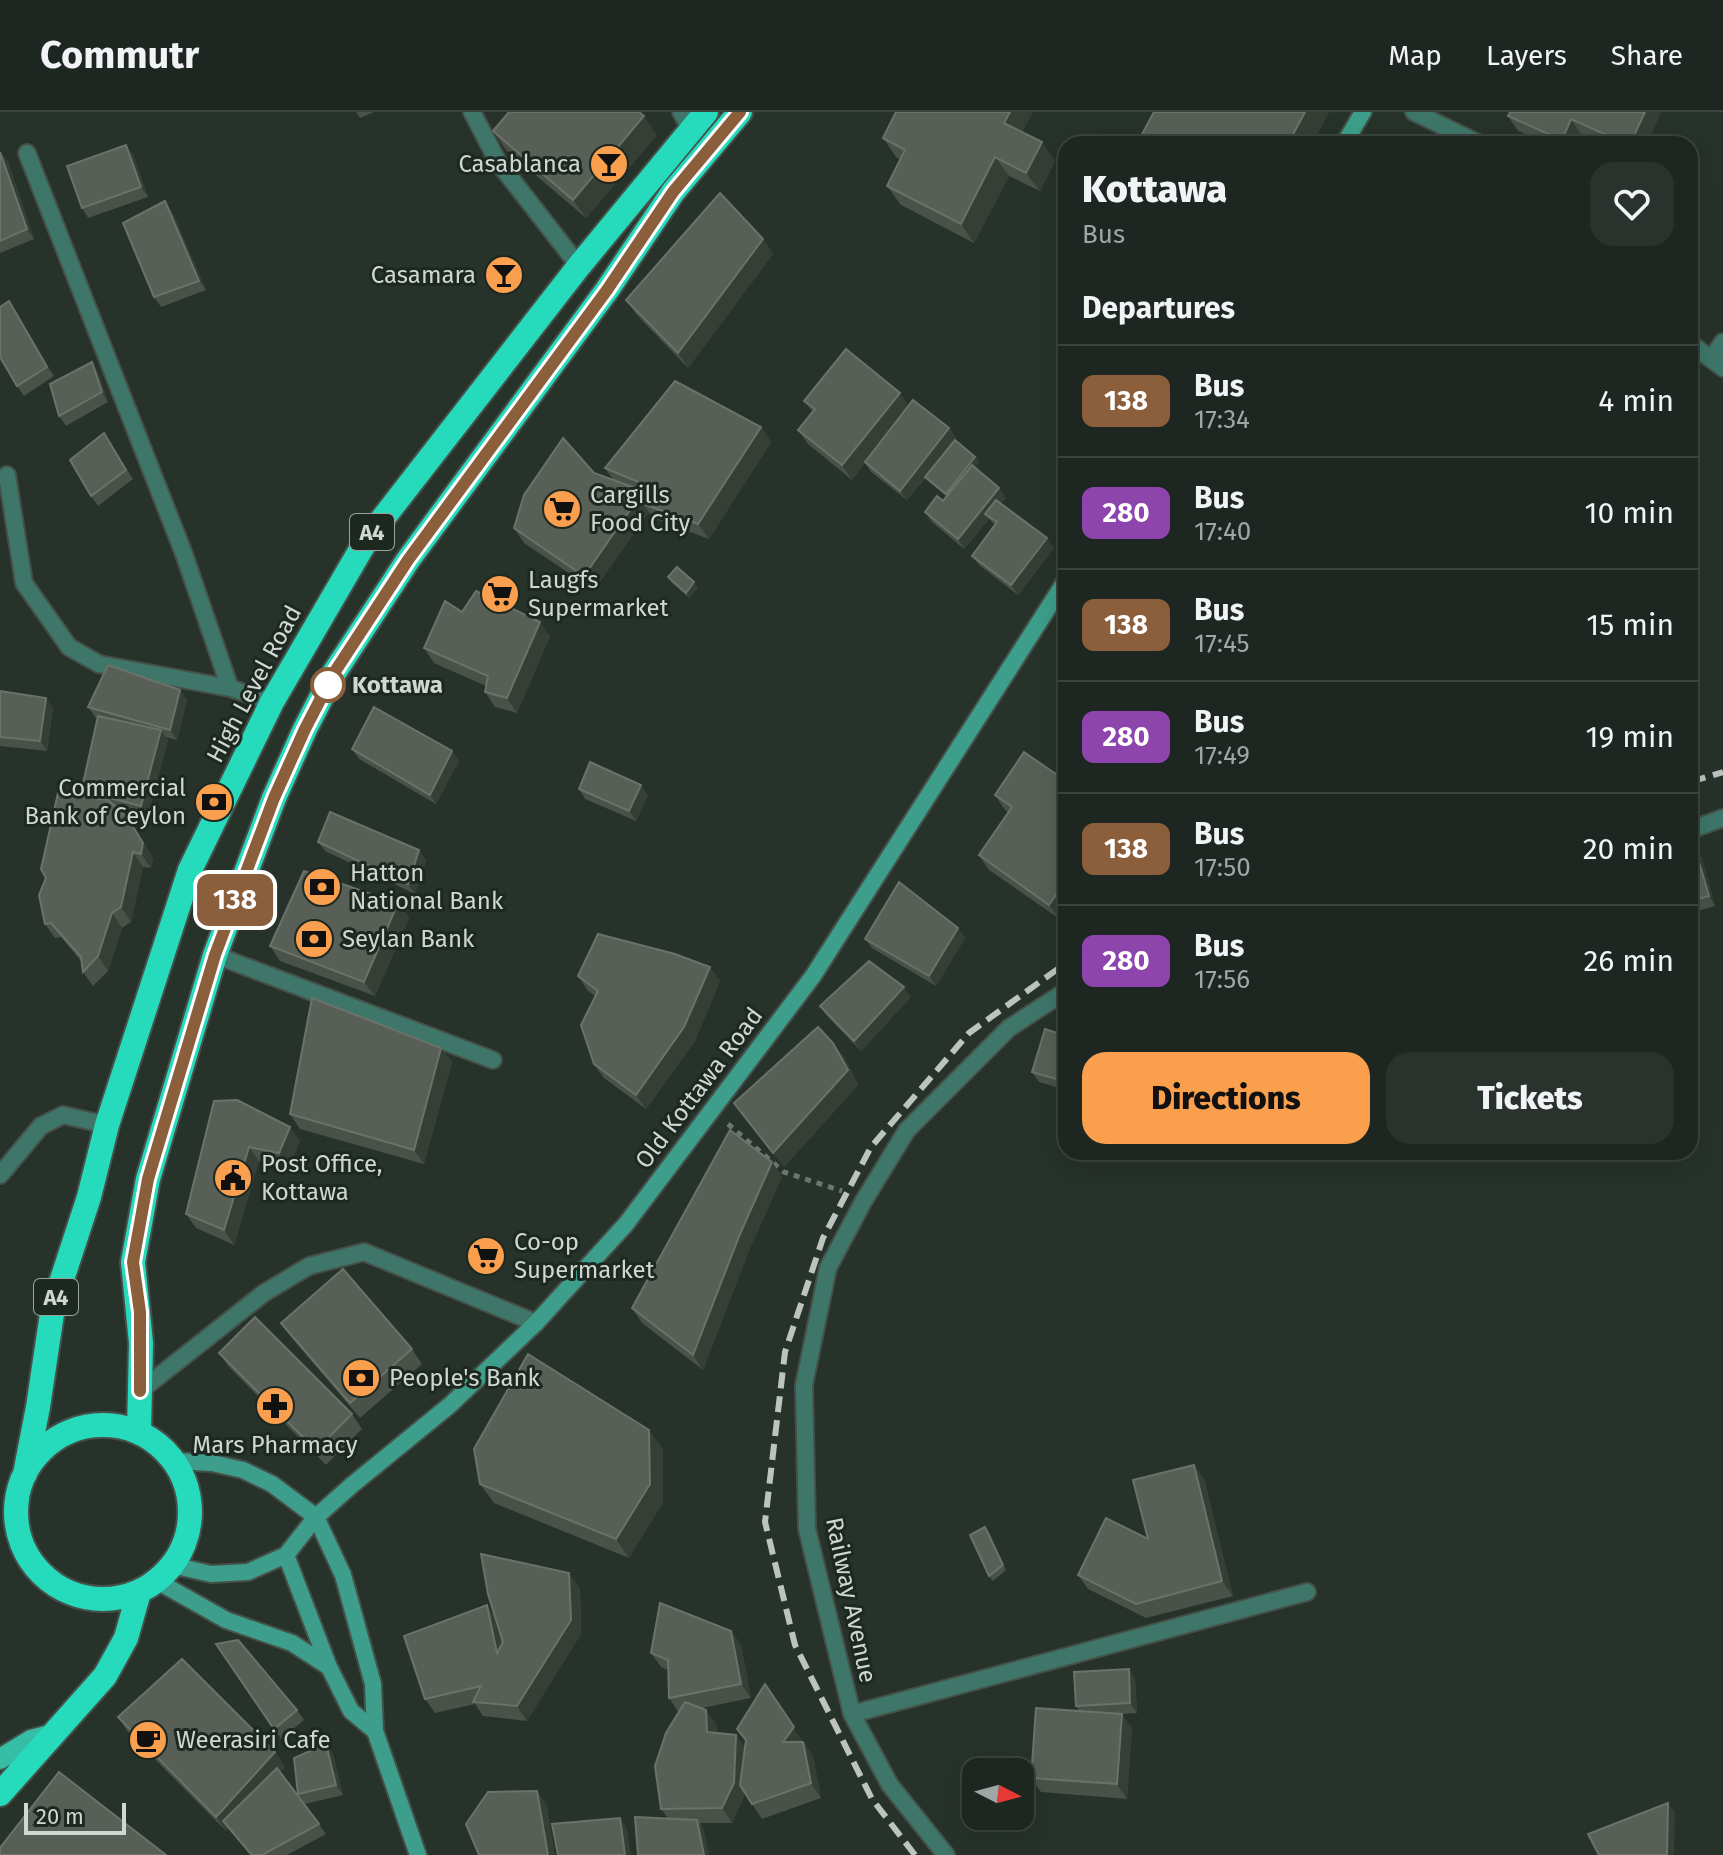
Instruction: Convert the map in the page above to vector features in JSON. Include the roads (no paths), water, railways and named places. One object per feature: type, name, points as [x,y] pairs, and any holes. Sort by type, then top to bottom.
[{"type":"highway","name":"A4","points":[[139,1432],[140,1312],[133,1262],[148,1179],[215,955],[274,798],[305,729],[334,673],[408,560],[607,290],[673,192],[740,112]]},
{"type":"highway","name":"High Level Road","points":[[25,1474],[53,1307],[89,1197],[107,1125],[190,870],[272,702],[367,539],[693,118]]},
{"type":"highway","points":[[0,1794],[105,1676],[156,1579],[186,1541],[190,1514],[186,1486],[174,1461],[158,1444],[139,1432],[113,1425],[86,1426],[61,1435],[40,1452],[25,1474],[18,1495],[16,1518],[22,1545],[29,1557],[58,1588],[84,1598],[112,1600],[156,1579]]},
{"type":"highway","points":[[0,1539],[16,1518]]},
{"type":"main road","points":[[0,1759],[31,1740],[50,1735]]},
{"type":"street","points":[[472,112],[498,162],[579,266]]},
{"type":"street","points":[[1349,136],[1363,112]]},
{"type":"street","points":[[1414,112],[1464,136]]},
{"type":"street","points":[[27,153],[184,554],[230,688]]},
{"type":"street","points":[[1698,349],[1717,364],[1723,342]]},
{"type":"street","points":[[7,475],[24,583],[69,647],[99,664],[230,688],[272,702]]},
{"type":"street","name":"Old Kottawa Road","points":[[286,1555],[316,1517],[450,1405],[536,1323],[626,1224],[813,976],[1058,593]]},
{"type":"street","points":[[1698,827],[1723,818]]},
{"type":"street","points":[[215,955],[493,1060]]},
{"type":"street","name":"Railway Avenue","points":[[946,1855],[890,1785],[852,1714],[807,1529],[804,1385],[828,1268],[863,1202],[907,1130],[1009,1028],[1058,996]]},
{"type":"street","points":[[0,1175],[41,1126],[63,1115],[107,1125]]},
{"type":"street","points":[[140,1391],[264,1293],[309,1266],[364,1252],[536,1323]]},
{"type":"street","points":[[174,1461],[212,1463],[243,1470],[272,1484],[316,1517],[343,1575],[373,1684],[375,1731],[418,1855]]},
{"type":"street","points":[[156,1579],[248,1572],[286,1555],[329,1667],[351,1711],[375,1731]]},
{"type":"street","points":[[156,1579],[226,1620],[292,1643],[329,1667]]},
{"type":"street","points":[[852,1714],[1307,1592]]},
{"type":"railway","points":[[1698,780],[1723,772]]},
{"type":"railway","points":[[915,1855],[872,1799],[795,1645],[765,1522],[785,1352],[823,1238],[871,1147],[969,1033],[1058,969]]},
{"type":"place","name":"Casablanca","points":[[609,164]]},
{"type":"place","name":"Casamara","points":[[504,275]]},
{"type":"place","name":"Cargills Food City","points":[[562,509]]},
{"type":"place","name":"Laugfs Supermarket","points":[[500,594]]},
{"type":"place","name":"Kottawa","points":[[328,685]]},
{"type":"place","name":"Commercial Bank of Ceylon","points":[[214,802]]},
{"type":"place","name":"Hatton National Bank","points":[[322,887]]},
{"type":"place","name":"Seylan Bank","points":[[314,939]]},
{"type":"place","name":"Post Office, Kottawa","points":[[233,1178]]},
{"type":"place","name":"Co-op Supermarket","points":[[486,1256]]},
{"type":"place","name":"People's Bank","points":[[361,1378]]},
{"type":"place","name":"Mars Pharmacy","points":[[275,1406]]},
{"type":"place","name":"Weerasiri Cafe","points":[[148,1740]]}]
